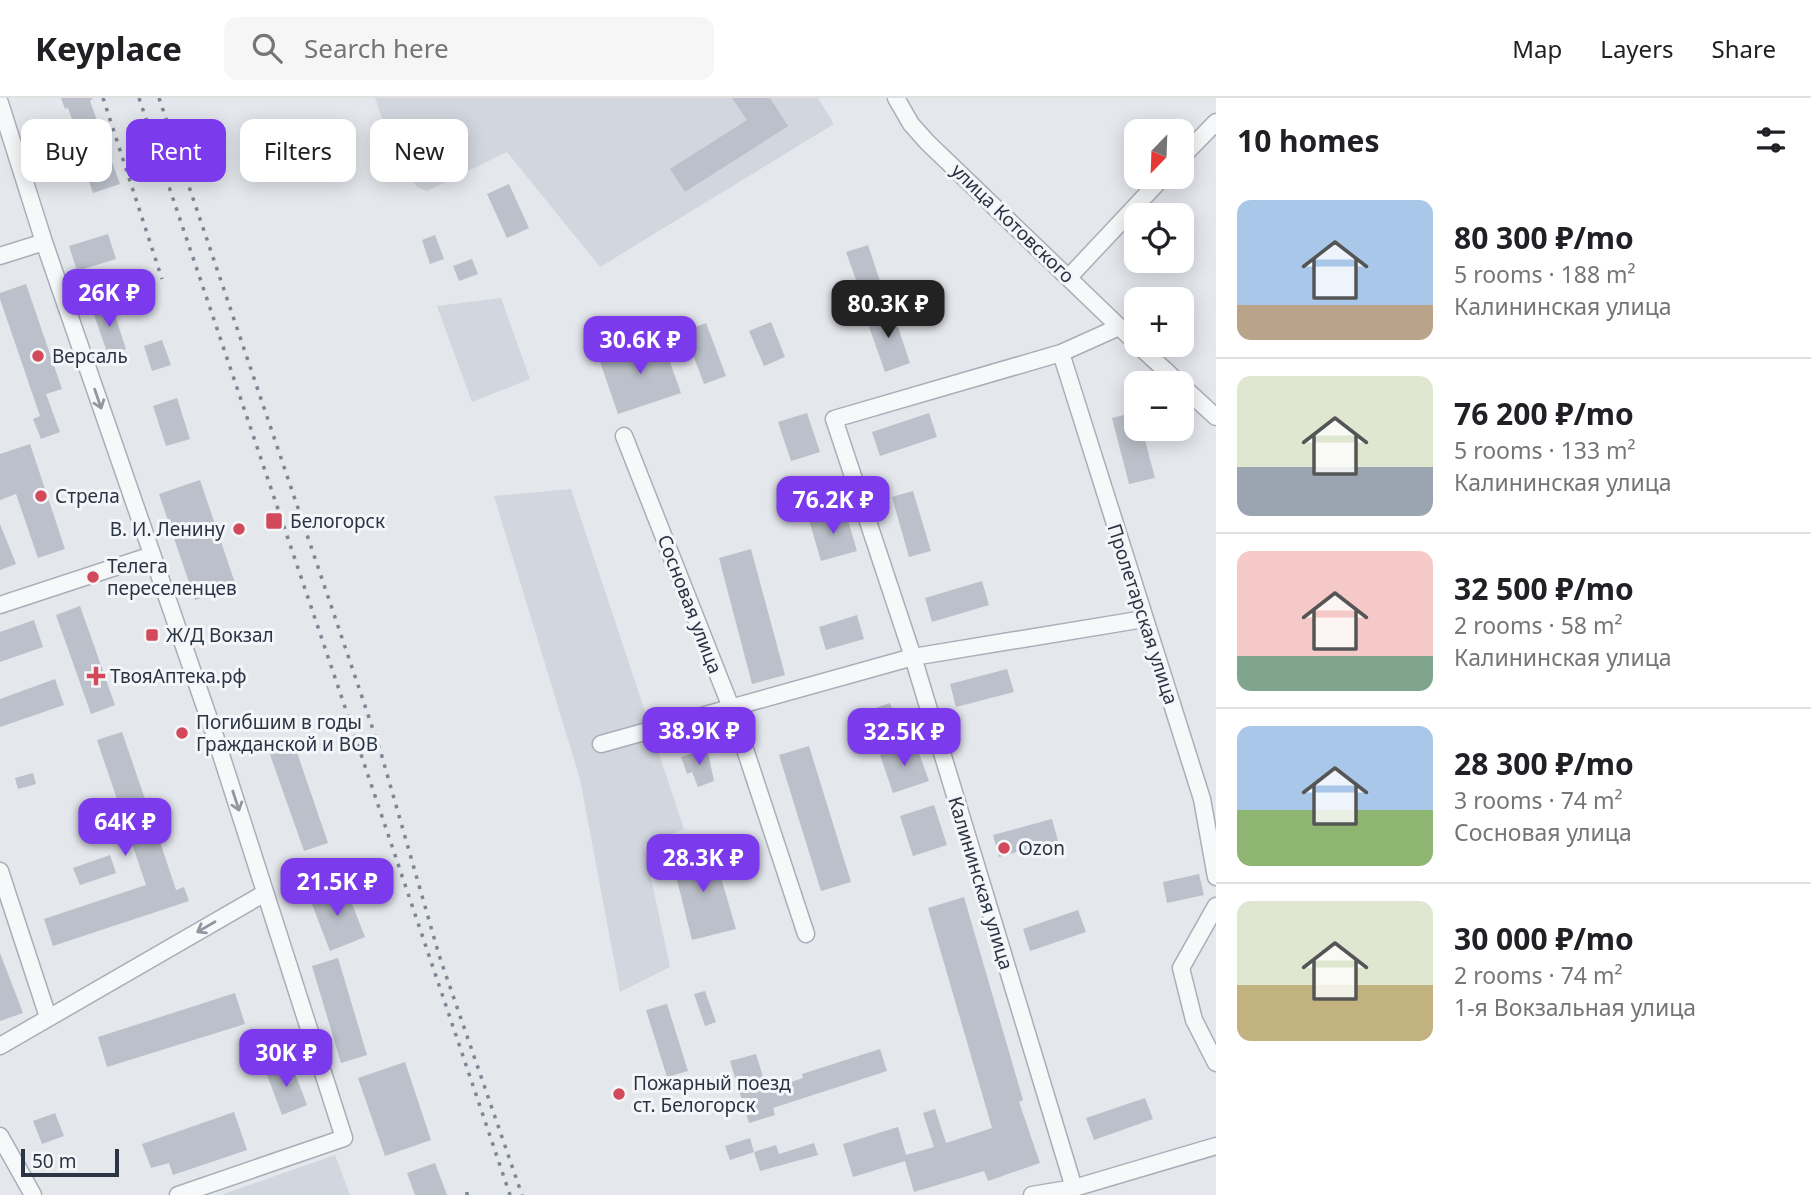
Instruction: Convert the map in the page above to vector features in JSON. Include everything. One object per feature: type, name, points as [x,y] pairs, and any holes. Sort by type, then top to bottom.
[{"type":"street","name":"улица Котовского","points":[[896,98],[927,142],[1124,332]]},
{"type":"street","points":[[0,103],[44,242],[265,893],[344,1138],[178,1195]]},
{"type":"street","points":[[1194,145],[1216,122]]},
{"type":"street","points":[[1069,277],[1152,189]]},
{"type":"street","points":[[0,256],[44,242]]},
{"type":"street","points":[[1061,353],[1119,327]]},
{"type":"street","name":"Калининская улица","points":[[1061,353],[834,419],[913,657],[1074,1188]]},
{"type":"street","name":"Пролетарская улица","points":[[1061,353],[1202,799],[1216,877]]},
{"type":"street","name":"улица Котовского","points":[[1151,357],[1166,371]]},
{"type":"street","name":"улица Котовского","points":[[1194,397],[1216,417]]},
{"type":"street","name":"Сосновая улица","points":[[624,436],[732,710],[806,933]]},
{"type":"street","points":[[0,605],[152,555]]},
{"type":"street","points":[[601,744],[732,710],[913,657],[1144,619]]},
{"type":"street","points":[[0,871],[48,1017]]},
{"type":"street","points":[[0,1046],[9,1044],[48,1017],[265,893]]},
{"type":"street","points":[[1216,906],[1181,968],[1194,1020],[1216,1063]]},
{"type":"street","points":[[0,1136],[33,1195]]},
{"type":"street","points":[[1032,1195],[1074,1188],[1216,1146]]},
{"type":"shaded area","points":[[375,98],[818,98],[834,124],[600,267],[507,152],[468,171],[468,119],[382,119]]},
{"type":"shaded area","points":[[414,182],[445,182],[427,191],[417,187]]},
{"type":"shaded area","points":[[501,298],[530,379],[472,402],[437,306]]},
{"type":"shaded area","points":[[571,489],[684,829],[644,845],[670,967],[620,992],[580,779],[494,496]]},
{"type":"shaded area","points":[[335,1155],[350,1195],[221,1195]]},
{"type":"building","points":[[61,98],[93,98],[90,101],[97,119],[72,119],[68,108],[65,109]]},
{"type":"building","points":[[732,98],[770,98],[788,126],[685,192],[670,169],[747,120]]},
{"type":"building","points":[[112,162],[120,184],[93,193],[89,182],[112,182]]},
{"type":"building","points":[[509,184],[529,228],[507,238],[487,194]]},
{"type":"building","points":[[108,234],[116,259],[77,271],[69,246]]},
{"type":"building","points":[[435,235],[444,259],[430,264],[422,240]]},
{"type":"building","points":[[868,245],[881,284],[860,291],[846,252]]},
{"type":"building","points":[[472,259],[478,274],[459,281],[453,266]]},
{"type":"building","points":[[26,284],[62,389],[46,394],[60,432],[41,439],[33,419],[40,416],[0,299],[0,293]]},
{"type":"building","points":[[111,303],[126,349],[108,355],[92,309]]},
{"type":"building","points":[[892,309],[910,363],[885,372],[866,318]]},
{"type":"building","points":[[771,322],[785,357],[764,366],[749,331]]},
{"type":"building","points":[[706,323],[726,376],[704,384],[684,331]]},
{"type":"building","points":[[661,337],[681,393],[618,414],[599,359]]},
{"type":"building","points":[[162,340],[171,365],[152,371],[144,346]]},
{"type":"building","points":[[177,398],[190,439],[166,446],[153,406]]},
{"type":"building","points":[[807,413],[820,452],[791,461],[778,422]]},
{"type":"building","points":[[929,413],[937,437],[880,456],[872,432]]},
{"type":"building","points":[[1124,415],[1124,441],[1145,441],[1155,478],[1129,484],[1112,418]]},
{"type":"building","points":[[30,444],[65,549],[38,558],[16,494],[0,500],[0,454]]},
{"type":"building","points":[[200,480],[236,586],[195,600],[159,494]]},
{"type":"building","points":[[913,491],[931,551],[909,557],[892,497]]},
{"type":"building","points":[[845,510],[857,551],[821,561],[809,520]]},
{"type":"building","points":[[0,524],[16,564],[0,570]]},
{"type":"building","points":[[751,549],[785,675],[752,684],[719,558]]},
{"type":"building","points":[[982,581],[989,605],[932,622],[925,598]]},
{"type":"building","points":[[80,606],[115,705],[91,714],[56,615]]},
{"type":"building","points":[[857,615],[864,639],[826,650],[819,627]]},
{"type":"building","points":[[34,620],[43,647],[0,662],[0,632]]},
{"type":"building","points":[[1007,669],[1014,692],[956,707],[950,684]]},
{"type":"building","points":[[55,679],[64,705],[0,727],[0,699]]},
{"type":"building","points":[[890,703],[896,719],[879,725],[873,709]]},
{"type":"building","points":[[122,732],[145,799],[151,797],[161,825],[155,827],[176,890],[184,887],[189,901],[53,946],[44,919],[146,885],[97,740]]},
{"type":"building","points":[[292,738],[328,843],[304,851],[267,746]]},
{"type":"building","points":[[915,742],[929,781],[893,793],[880,755]]},
{"type":"building","points":[[809,746],[851,882],[821,891],[779,755]]},
{"type":"building","points":[[707,748],[714,781],[698,787],[692,772],[687,774],[681,757]]},
{"type":"building","points":[[33,773],[36,784],[18,789],[15,778]]},
{"type":"building","points":[[934,805],[947,845],[913,856],[900,816]]},
{"type":"building","points":[[1052,819],[1058,841],[999,857],[993,835]]},
{"type":"building","points":[[712,847],[736,929],[692,940],[671,856]]},
{"type":"building","points":[[110,855],[116,873],[80,885],[73,868]]},
{"type":"building","points":[[1199,874],[1204,895],[1167,903],[1163,882]]},
{"type":"building","points":[[345,886],[365,937],[330,951],[310,899]]},
{"type":"building","points":[[964,897],[1023,1100],[1019,1102],[1040,1163],[988,1181],[984,1171],[914,1192],[905,1161],[853,1177],[843,1144],[898,1127],[906,1155],[934,1147],[923,1113],[935,1109],[946,1143],[992,1128],[928,908]]},
{"type":"building","points":[[1078,910],[1086,932],[1030,951],[1023,929]]},
{"type":"building","points":[[0,953],[23,1013],[0,1021]]},
{"type":"building","points":[[338,958],[367,1055],[341,1063],[312,966]]},
{"type":"building","points":[[705,991],[716,1022],[705,1026],[694,994]]},
{"type":"building","points":[[235,993],[245,1024],[107,1067],[98,1037]]},
{"type":"building","points":[[667,1004],[688,1071],[667,1077],[646,1010]]},
{"type":"building","points":[[880,1049],[887,1071],[773,1108],[775,1115],[749,1123],[730,1061],[756,1054],[767,1090],[803,1078],[802,1074]]},
{"type":"building","points":[[405,1062],[431,1140],[385,1156],[358,1078]]},
{"type":"building","points":[[291,1063],[307,1105],[282,1115],[266,1072]]},
{"type":"building","points":[[1145,1098],[1153,1119],[1094,1140],[1086,1118]]},
{"type":"building","points":[[234,1112],[247,1150],[173,1175],[169,1163],[151,1168],[142,1144]]},
{"type":"building","points":[[55,1113],[64,1136],[42,1144],[33,1121]]},
{"type":"building","points":[[750,1138],[754,1152],[730,1160],[725,1146]]},
{"type":"building","points":[[814,1143],[818,1155],[760,1171],[754,1152],[776,1145],[779,1154]]},
{"type":"building","points":[[435,1163],[447,1195],[415,1195],[407,1173]]},
{"type":"railway","points":[[103,98],[162,279]]},
{"type":"railway","points":[[139,98],[510,1195]]},
{"type":"railway","points":[[159,98],[381,753],[439,955],[522,1195]]},
{"type":"place","name":"Версаль","points":[[38,356]]},
{"type":"place","name":"Стрела","points":[[41,496]]},
{"type":"place","name":"Белогорск","points":[[274,521]]},
{"type":"place","name":"В. И. Ленину","points":[[239,529]]},
{"type":"place","name":"Телега переселенцев","points":[[93,577]]},
{"type":"place","name":"Ж/Д Вокзал","points":[[152,635]]},
{"type":"place","name":"ТвояАптека.рф","points":[[96,676]]},
{"type":"place","name":"Погибшим в годы Гражданской и ВОВ","points":[[182,733]]},
{"type":"place","name":"Ozon","points":[[1004,848]]},
{"type":"place","name":"Пожарный поезд ст. Белогорск","points":[[619,1094]]}]
